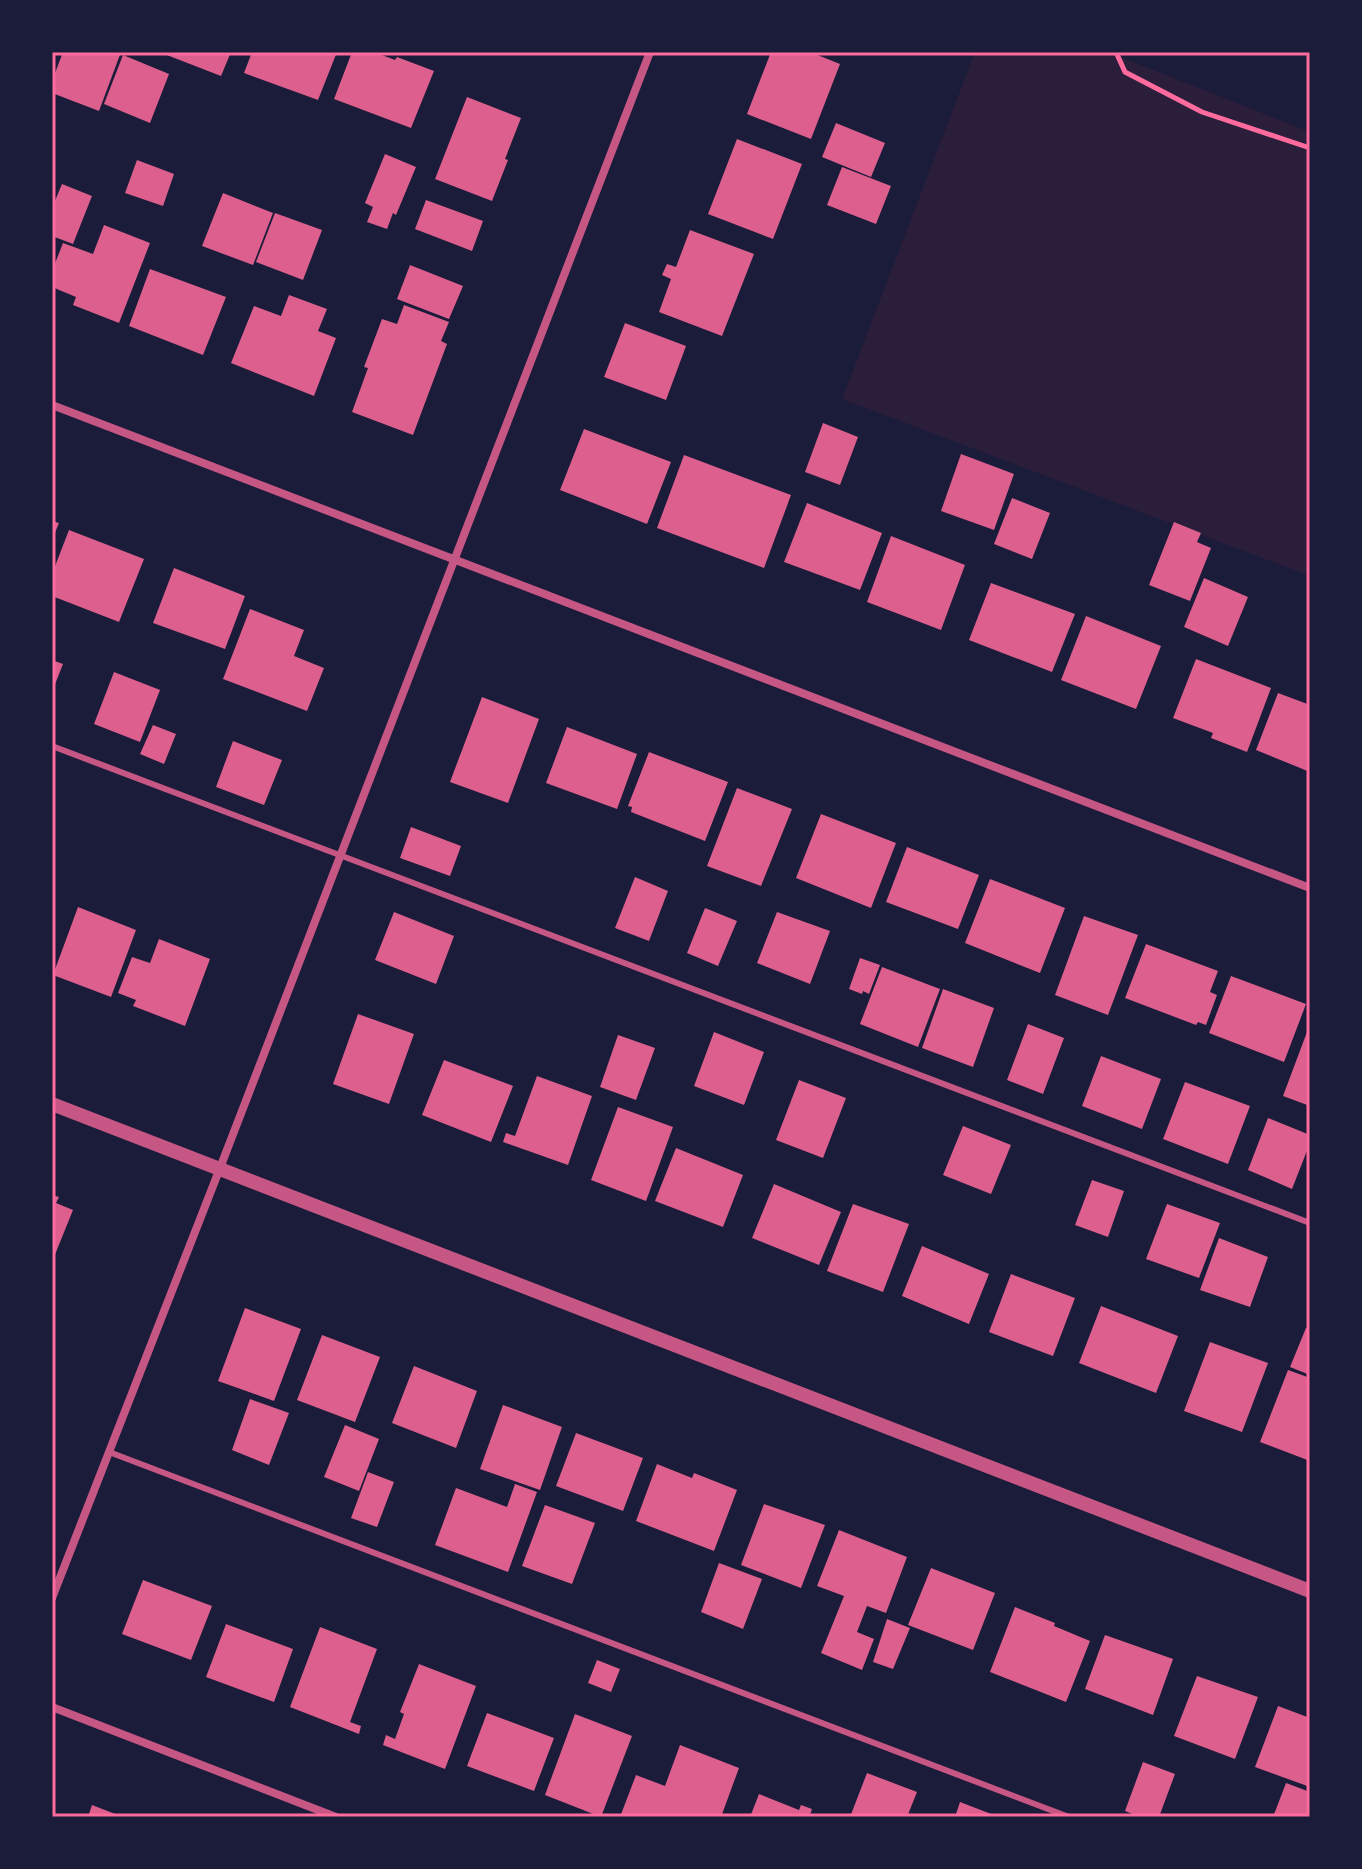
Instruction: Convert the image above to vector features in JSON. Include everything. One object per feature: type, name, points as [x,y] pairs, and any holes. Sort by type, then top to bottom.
[{"type":"street","points":[[52,1598],[650,52]]},
{"type":"street","points":[[52,405],[1310,888]]},
{"type":"street","points":[[52,1104],[1310,1591]]},
{"type":"street","points":[[52,1707],[336,1817]]},
{"type":"lane","points":[[52,746],[1310,1223]]},
{"type":"lane","points":[[109,1452],[1069,1817]]},
{"type":"path","points":[[1116,52],[1125,72],[1202,112],[1310,148]]},
{"type":"shaded area","points":[[975,52],[1108,52],[1310,132],[1310,576],[842,399]]},
{"type":"building","points":[[63,52],[121,52],[99,111],[52,93],[52,81]]},
{"type":"building","points":[[159,52],[231,52],[221,76]]},
{"type":"building","points":[[252,52],[337,52],[318,100],[244,73]]},
{"type":"building","points":[[352,52],[374,52],[395,60],[397,57],[434,71],[411,128],[334,99]]},
{"type":"building","points":[[771,52],[810,52],[840,64],[811,139],[747,114]]},
{"type":"building","points":[[123,55],[169,74],[150,123],[104,104]]},
{"type":"building","points":[[467,97],[521,118],[492,201],[435,179]]},
{"type":"building","points":[[836,123],[885,143],[871,177],[822,157]]},
{"type":"building","points":[[737,139],[802,164],[773,239],[708,214]]},
{"type":"building","points":[[385,154],[416,167],[387,229],[367,222],[373,207],[365,203]]},
{"type":"building","points":[[137,160],[174,174],[163,206],[125,193]]},
{"type":"building","points":[[842,167],[891,186],[876,224],[827,205]]},
{"type":"building","points":[[62,184],[92,196],[73,244],[52,236],[52,208]]},
{"type":"building","points":[[223,193],[273,213],[253,265],[202,246]]},
{"type":"building","points":[[426,200],[483,221],[472,251],[415,229]]},
{"type":"building","points":[[275,213],[322,230],[303,280],[256,262]]},
{"type":"building","points":[[104,225],[150,243],[119,323],[73,305],[76,297],[52,287],[52,271],[63,243],[93,254]]},
{"type":"building","points":[[690,230],[754,254],[722,336],[659,312],[671,279],[662,275],[667,264],[676,267]]},
{"type":"building","points":[[410,265],[463,286],[449,319],[397,299]]},
{"type":"building","points":[[150,269],[226,297],[203,355],[129,326]]},
{"type":"building","points":[[289,295],[327,309],[318,331],[336,338],[314,396],[231,363],[254,306],[281,316]]},
{"type":"building","points":[[404,305],[449,322],[441,341],[447,344],[413,435],[352,412],[382,319],[397,324]]},
{"type":"building","points":[[625,323],[686,346],[666,400],[604,377]]},
{"type":"building","points":[[823,423],[858,437],[840,485],[805,472]]},
{"type":"building","points":[[584,429],[671,462],[647,524],[560,490]]},
{"type":"building","points":[[961,454],[1014,474],[994,530],[941,511]]},
{"type":"building","points":[[684,455],[791,495],[764,568],[657,528]]},
{"type":"building","points":[[1012,498],[1050,513],[1032,559],[994,544]]},
{"type":"building","points":[[807,503],[882,533],[860,590],[784,562]]},
{"type":"building","points":[[52,521],[59,523],[52,540]]},
{"type":"building","points":[[1174,522],[1201,533],[1197,542],[1211,548],[1190,601],[1149,585]]},
{"type":"building","points":[[69,530],[144,559],[119,622],[52,596],[52,574]]},
{"type":"building","points":[[891,536],[965,565],[941,630],[867,602]]},
{"type":"building","points":[[174,568],[245,596],[225,649],[153,623]]},
{"type":"building","points":[[1204,578],[1248,597],[1228,646],[1184,627]]},
{"type":"building","points":[[991,583],[1075,614],[1052,672],[969,640]]},
{"type":"building","points":[[250,609],[304,630],[294,656],[324,668],[307,711],[223,679]]},
{"type":"building","points":[[1086,616],[1161,646],[1136,709],[1061,680]]},
{"type":"building","points":[[1196,659],[1271,688],[1247,752],[1211,738],[1213,733],[1173,718]]},
{"type":"building","points":[[52,660],[63,664],[52,692]]},
{"type":"building","points":[[114,672],[160,690],[140,742],[94,724]]},
{"type":"building","points":[[1278,693],[1310,705],[1310,772],[1256,750]]},
{"type":"building","points":[[482,697],[539,719],[508,803],[450,782]]},
{"type":"building","points":[[153,725],[176,734],[164,764],[140,754]]},
{"type":"building","points":[[567,727],[637,754],[617,809],[546,783]]},
{"type":"building","points":[[233,741],[282,760],[264,805],[216,787]]},
{"type":"building","points":[[649,752],[728,782],[705,841],[631,812],[632,807],[628,806]]},
{"type":"building","points":[[737,788],[792,809],[761,886],[707,866]]},
{"type":"building","points":[[821,814],[896,843],[871,908],[796,878]]},
{"type":"building","points":[[411,827],[461,846],[450,876],[400,858]]},
{"type":"building","points":[[907,847],[979,875],[958,929],[886,902]]},
{"type":"building","points":[[635,877],[668,891],[649,941],[615,928]]},
{"type":"building","points":[[990,879],[1065,908],[1040,973],[965,943]]},
{"type":"building","points":[[78,907],[136,930],[111,997],[53,975]]},
{"type":"building","points":[[705,908],[737,921],[718,966],[687,953]]},
{"type":"building","points":[[394,912],[454,936],[436,984],[375,960]]},
{"type":"building","points":[[777,912],[830,931],[810,984],[757,963]]},
{"type":"building","points":[[1084,916],[1138,935],[1108,1015],[1055,995]]},
{"type":"building","points":[[159,939],[210,959],[185,1026],[133,1006],[136,1000],[118,993],[132,957],[150,963]]},
{"type":"building","points":[[1146,944],[1218,971],[1210,992],[1217,995],[1206,1025],[1198,1022],[1196,1025],[1125,998]]},
{"type":"building","points":[[860,958],[880,965],[869,994],[849,989]]},
{"type":"building","points":[[882,967],[940,989],[918,1047],[860,1024]]},
{"type":"building","points":[[1231,976],[1306,1004],[1284,1062],[1209,1033]]},
{"type":"building","points":[[943,989],[994,1008],[973,1067],[922,1048]]},
{"type":"building","points":[[358,1014],[414,1034],[389,1104],[333,1084]]},
{"type":"building","points":[[1028,1024],[1064,1038],[1043,1094],[1007,1080]]},
{"type":"building","points":[[1310,1024],[1310,1106],[1283,1096]]},
{"type":"building","points":[[714,1032],[764,1052],[744,1105],[694,1086]]},
{"type":"building","points":[[618,1035],[655,1048],[636,1100],[600,1087]]},
{"type":"building","points":[[1101,1056],[1161,1079],[1142,1129],[1082,1106]]},
{"type":"building","points":[[444,1060],[513,1086],[491,1142],[422,1115]]},
{"type":"building","points":[[537,1076],[592,1096],[568,1165],[503,1142],[506,1133],[515,1136]]},
{"type":"building","points":[[799,1080],[846,1098],[823,1158],[776,1140]]},
{"type":"building","points":[[1185,1082],[1250,1106],[1228,1164],[1163,1139]]},
{"type":"building","points":[[618,1107],[673,1127],[646,1201],[591,1180]]},
{"type":"building","points":[[1268,1118],[1310,1135],[1310,1143],[1292,1189],[1248,1170]]},
{"type":"building","points":[[963,1126],[1011,1145],[991,1194],[943,1175]]},
{"type":"building","points":[[676,1148],[743,1175],[723,1227],[655,1201]]},
{"type":"building","points":[[1092,1180],[1124,1191],[1108,1237],[1075,1225]]},
{"type":"building","points":[[774,1184],[841,1212],[819,1265],[752,1238]]},
{"type":"building","points":[[52,1195],[59,1197],[56,1203],[73,1210],[52,1262]]},
{"type":"building","points":[[853,1204],[909,1224],[883,1292],[827,1271]]},
{"type":"building","points":[[1167,1204],[1220,1223],[1199,1278],[1146,1259]]},
{"type":"building","points":[[1219,1238],[1268,1257],[1250,1307],[1200,1290]]},
{"type":"building","points":[[922,1246],[989,1274],[969,1324],[902,1296]]},
{"type":"building","points":[[1011,1274],[1075,1298],[1053,1356],[989,1332]]},
{"type":"building","points":[[1101,1306],[1178,1336],[1156,1393],[1079,1363]]},
{"type":"building","points":[[245,1308],[301,1329],[274,1401],[218,1381]]},
{"type":"building","points":[[1306,1328],[1310,1329],[1310,1375],[1290,1367]]},
{"type":"building","points":[[322,1335],[380,1357],[355,1422],[297,1400]]},
{"type":"building","points":[[1210,1342],[1268,1363],[1242,1432],[1184,1411]]},
{"type":"building","points":[[414,1366],[477,1391],[456,1448],[392,1423]]},
{"type":"building","points":[[1288,1370],[1310,1378],[1310,1461],[1260,1442]]},
{"type":"building","points":[[250,1399],[289,1413],[269,1465],[232,1450]]},
{"type":"building","points":[[503,1405],[562,1427],[540,1490],[480,1469]]},
{"type":"building","points":[[345,1425],[379,1439],[359,1491],[324,1477]]},
{"type":"building","points":[[576,1433],[643,1458],[623,1511],[556,1486]]},
{"type":"building","points":[[657,1464],[692,1478],[694,1473],[737,1490],[714,1551],[636,1521]]},
{"type":"building","points":[[368,1472],[394,1482],[377,1527],[351,1518]]},
{"type":"building","points":[[515,1484],[537,1492],[508,1572],[435,1545],[456,1488],[507,1507]]},
{"type":"building","points":[[764,1504],[825,1525],[801,1588],[741,1565]]},
{"type":"building","points":[[545,1505],[595,1523],[572,1584],[522,1566]]},
{"type":"building","points":[[839,1530],[907,1557],[886,1613],[867,1606],[857,1632],[874,1639],[862,1670],[821,1653],[844,1596],[817,1586]]},
{"type":"building","points":[[719,1563],[762,1579],[743,1629],[701,1612]]},
{"type":"building","points":[[931,1568],[995,1593],[973,1650],[908,1625]]},
{"type":"building","points":[[143,1580],[212,1606],[191,1660],[122,1634]]},
{"type":"building","points":[[1015,1607],[1090,1641],[1066,1702],[990,1672]]},
{"type":"building","points":[[887,1619],[910,1628],[893,1669],[873,1662]]},
{"type":"building","points":[[226,1624],[293,1649],[274,1702],[206,1677]]},
{"type":"building","points":[[320,1627],[377,1649],[350,1722],[361,1726],[359,1734],[290,1707]]},
{"type":"building","points":[[1105,1635],[1173,1659],[1153,1715],[1085,1689]]},
{"type":"building","points":[[597,1660],[620,1669],[611,1692],[588,1683]]},
{"type":"building","points":[[419,1664],[476,1686],[445,1769],[383,1745],[386,1735],[395,1739],[404,1714],[400,1712]]},
{"type":"building","points":[[1197,1676],[1258,1697],[1235,1759],[1174,1736]]},
{"type":"building","points":[[1278,1706],[1310,1718],[1310,1787],[1255,1767]]},
{"type":"building","points":[[487,1713],[554,1738],[534,1791],[467,1766]]},
{"type":"building","points":[[575,1714],[632,1736],[601,1817],[545,1795]]},
{"type":"building","points":[[680,1745],[739,1768],[721,1817],[620,1817],[636,1775],[665,1786]]},
{"type":"building","points":[[1143,1762],[1175,1774],[1159,1817],[1140,1817],[1125,1811]]},
{"type":"building","points":[[867,1773],[917,1792],[907,1817],[850,1817]]},
{"type":"building","points":[[1286,1783],[1310,1792],[1310,1817],[1273,1817]]},
{"type":"building","points":[[759,1794],[799,1810],[801,1805],[812,1809],[810,1815],[815,1817],[750,1817]]},
{"type":"building","points":[[960,1802],[999,1817],[955,1817]]},
{"type":"building","points":[[92,1805],[123,1817],[88,1817]]}]
